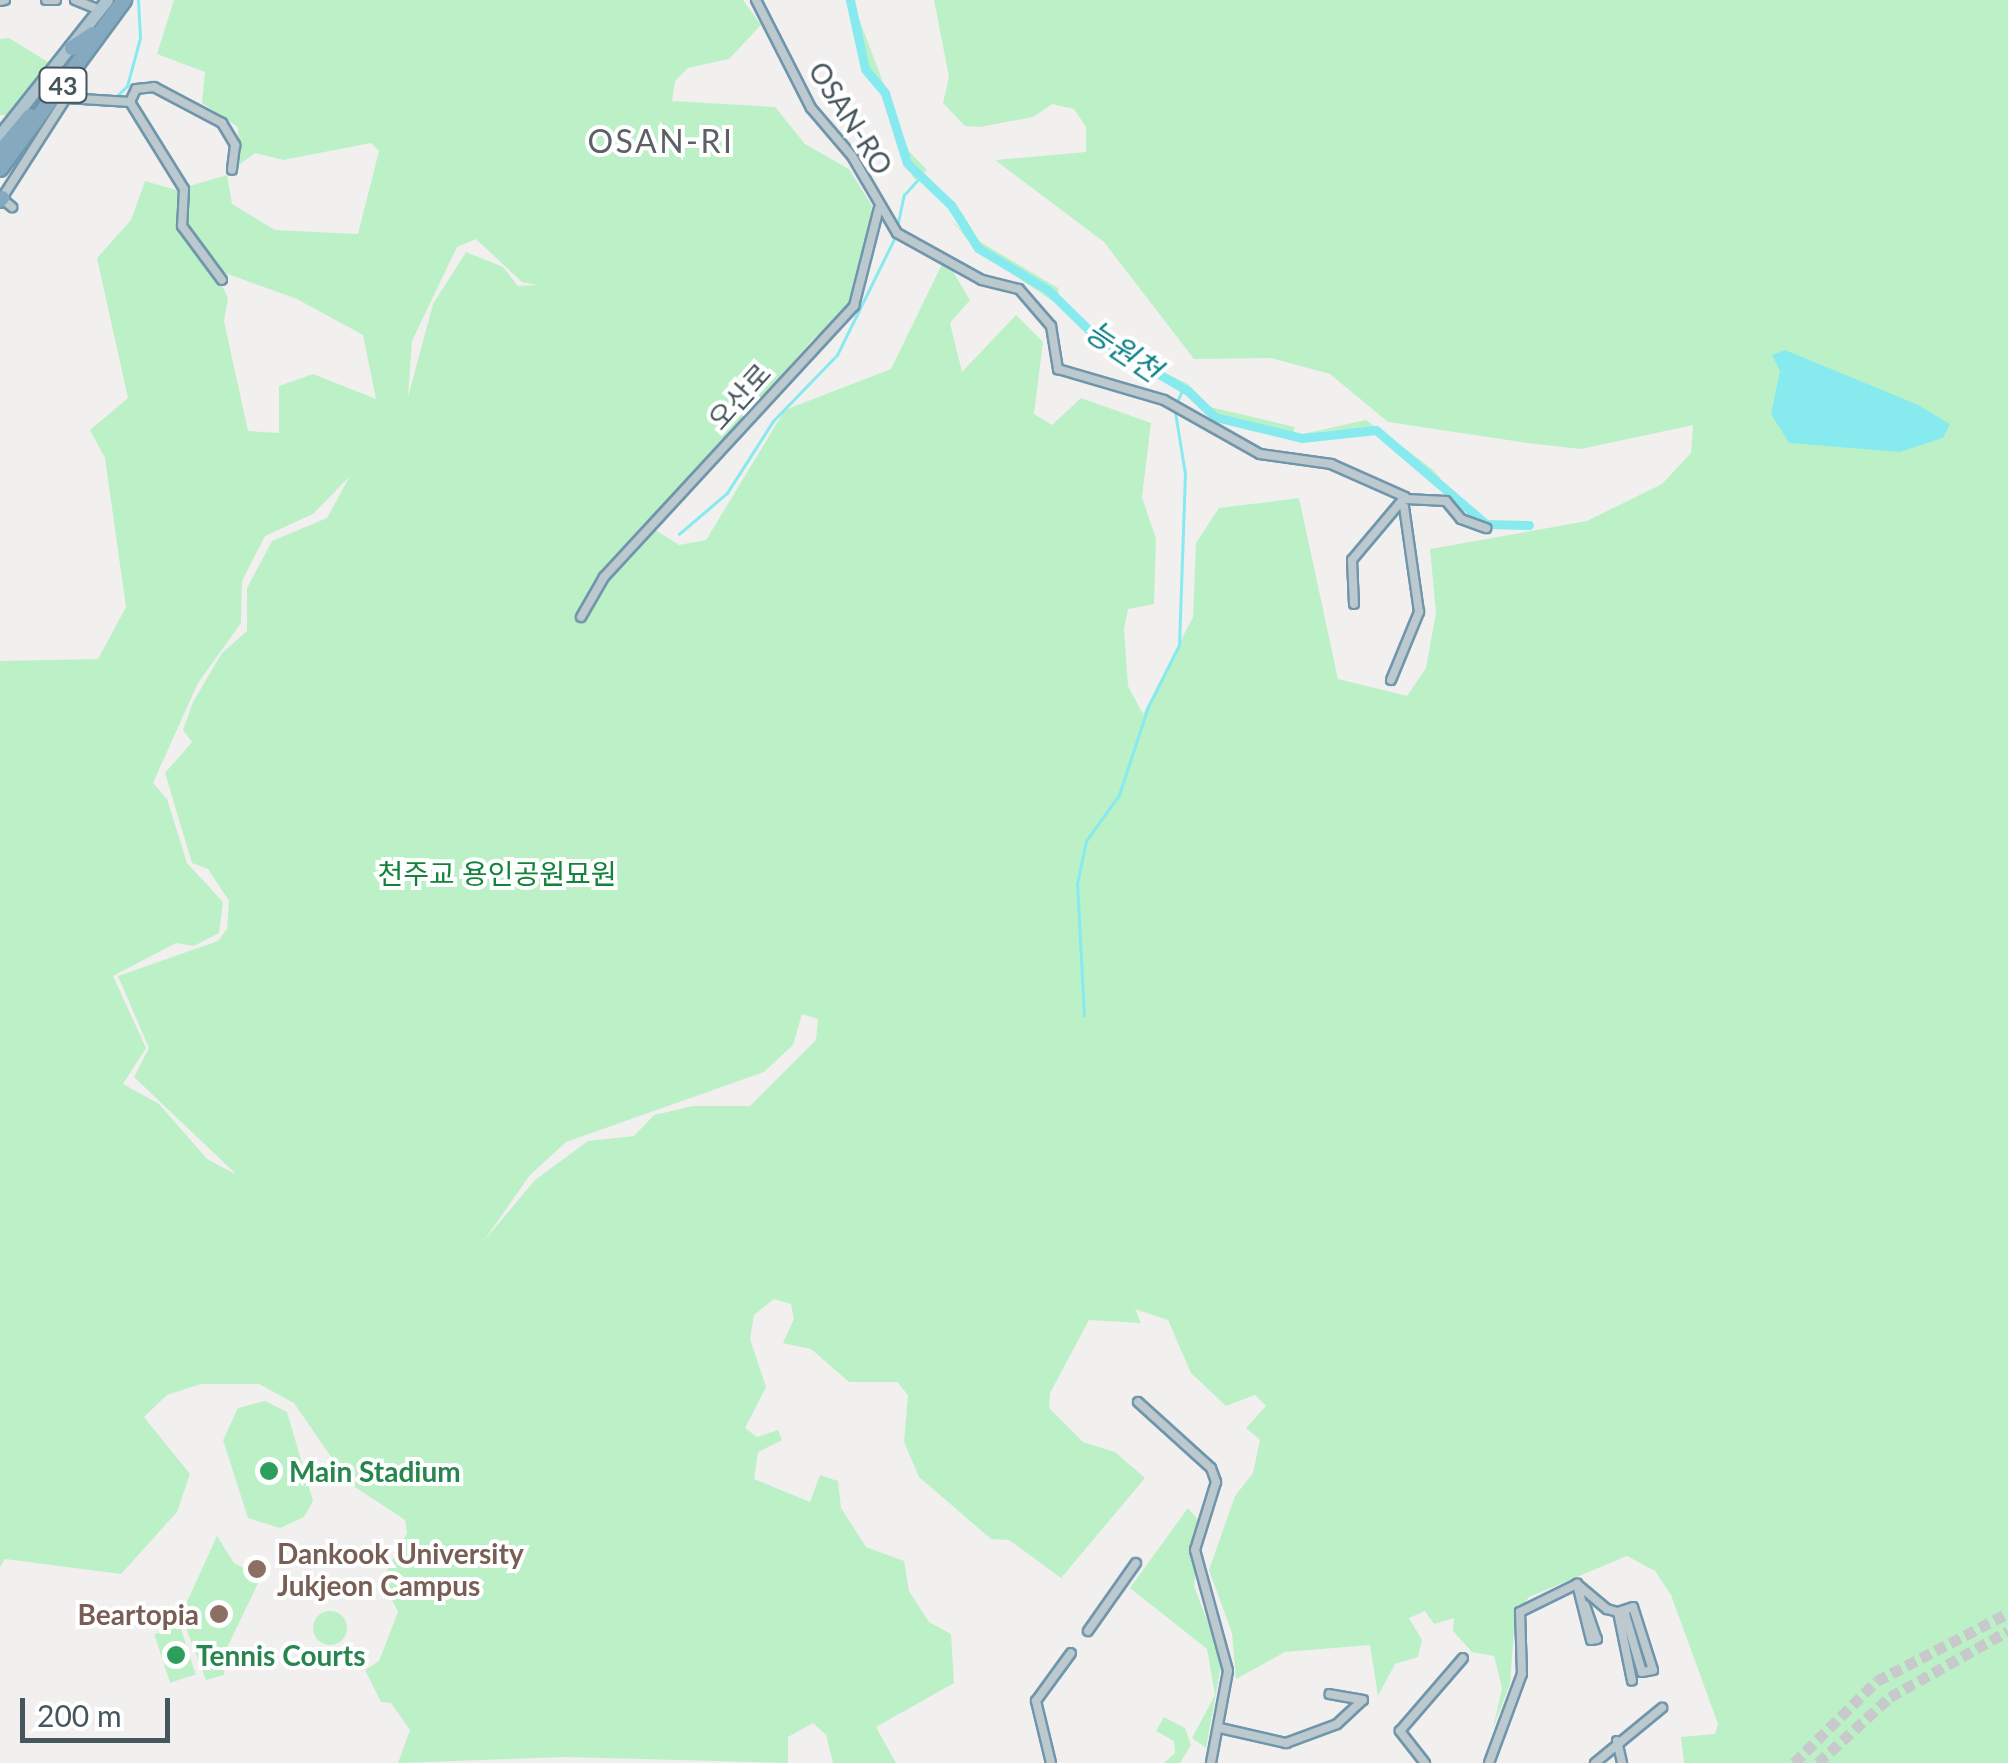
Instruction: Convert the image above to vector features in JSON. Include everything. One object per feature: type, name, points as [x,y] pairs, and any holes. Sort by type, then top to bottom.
[{"type":"highway","name":"43","points":[[0,152],[50,92],[90,28],[125,0]]},
{"type":"highway","name":"43","points":[[0,169],[125,0]]},
{"type":"highway","points":[[66,98],[125,0]]},
{"type":"highway","points":[[72,48],[90,28]]},
{"type":"highway","points":[[50,92],[52,75]]},
{"type":"main road","points":[[90,28],[101,3]]},
{"type":"main road","points":[[2,127],[72,48]]},
{"type":"street","points":[[46,0],[56,0]]},
{"type":"street","points":[[75,0],[101,3]]},
{"type":"street","name":"OSAN-RO","points":[[756,0],[812,108],[852,156],[879,208]]},
{"type":"street","points":[[130,102],[136,89],[154,87],[222,123],[235,145],[232,170]]},
{"type":"street","points":[[3,200],[66,98],[130,102]]},
{"type":"street","points":[[130,102],[184,189],[182,226],[222,280]]},
{"type":"street","points":[[879,208],[896,231],[982,280],[1020,289],[1051,326],[1051,358],[1067,374],[1178,407],[1260,454],[1342,468],[1405,503],[1446,501],[1461,519],[1486,528]]},
{"type":"street","name":"오산로","points":[[581,618],[604,577],[854,306],[879,208]]},
{"type":"street","points":[[1354,604],[1352,560],[1405,503]]},
{"type":"street","points":[[1391,680],[1419,612],[1405,503]]},
{"type":"street","points":[[1138,1402],[1211,1468],[1216,1482],[1195,1550],[1228,1671],[1220,1728],[1210,1763]]},
{"type":"street","points":[[1088,1631],[1136,1562]]},
{"type":"street","points":[[1577,1584],[1585,1605]]},
{"type":"street","points":[[1577,1584],[1618,1612],[1642,1672],[1651,1672],[1633,1607],[1618,1612]]},
{"type":"street","points":[[1500,1763],[1489,1761],[1522,1674],[1520,1612],[1529,1601],[1577,1584]]},
{"type":"street","points":[[1618,1612],[1632,1681]]},
{"type":"street","points":[[1051,1763],[1036,1701],[1071,1654]]},
{"type":"street","points":[[1425,1763],[1400,1731],[1463,1658]]},
{"type":"street","points":[[1220,1728],[1286,1742],[1337,1724],[1363,1700],[1330,1694]]},
{"type":"street","points":[[1595,1763],[1617,1741],[1662,1708]]},
{"type":"street","points":[[1617,1741],[1622,1763]]},
{"type":"green space","name":"천주교 용인공원묘원","points":[[174,0],[743,0],[761,25],[729,59],[688,68],[675,81],[672,101],[775,107],[805,144],[849,169],[872,206],[863,266],[849,309],[812,340],[651,527],[679,545],[706,540],[785,410],[891,369],[945,258],[970,300],[950,323],[962,372],[1016,315],[1043,342],[1034,414],[1052,425],[1081,398],[1151,423],[1142,497],[1156,539],[1154,604],[1128,609],[1124,629],[1128,686],[1143,714],[1193,617],[1196,543],[1219,508],[1299,498],[1338,679],[1407,696],[1426,668],[1436,613],[1430,549],[1587,521],[1662,484],[1691,453],[1693,425],[1581,449],[1527,443],[1388,422],[1330,374],[1271,358],[1194,359],[1104,242],[995,160],[1086,152],[1086,127],[1074,109],[1052,104],[1033,117],[980,127],[965,126],[943,103],[949,77],[934,0],[2008,0],[2008,1763],[1684,1763],[1681,1737],[1715,1734],[1718,1724],[1671,1595],[1655,1571],[1627,1556],[1529,1597],[1515,1616],[1510,1684],[1493,1728],[1502,1688],[1494,1656],[1472,1652],[1453,1631],[1454,1618],[1434,1624],[1425,1611],[1409,1618],[1422,1640],[1418,1657],[1395,1664],[1378,1696],[1370,1645],[1285,1652],[1236,1679],[1232,1633],[1209,1570],[1235,1496],[1253,1473],[1260,1440],[1246,1428],[1266,1406],[1255,1395],[1226,1406],[1191,1373],[1168,1320],[1135,1309],[1141,1323],[1089,1320],[1050,1393],[1049,1408],[1083,1442],[1115,1452],[1145,1478],[1061,1578],[1009,1540],[991,1539],[919,1477],[904,1442],[908,1395],[897,1382],[849,1382],[811,1349],[783,1343],[794,1319],[791,1304],[774,1299],[754,1315],[750,1339],[766,1387],[745,1428],[757,1437],[778,1430],[782,1440],[758,1452],[754,1479],[810,1502],[820,1475],[838,1481],[841,1508],[866,1547],[904,1561],[909,1591],[929,1622],[951,1634],[954,1683],[876,1727],[896,1763],[833,1763],[826,1735],[813,1723],[788,1737],[788,1763],[565,1757],[398,1763],[410,1730],[391,1703],[381,1702],[365,1670],[379,1661],[398,1612],[382,1580],[407,1533],[405,1520],[349,1483],[294,1403],[259,1384],[201,1384],[167,1395],[144,1417],[190,1474],[177,1512],[121,1574],[5,1559],[0,1567],[0,661],[98,659],[126,607],[105,458],[90,430],[128,398],[97,258],[131,220],[145,181],[176,190],[227,175],[232,204],[275,230],[358,234],[379,151],[371,143],[283,160],[255,153],[239,165],[238,127],[202,103],[205,72],[157,54]],"holes":[[[476,239],[522,282],[537,285],[518,286],[503,267],[466,252],[433,304],[408,397],[412,341],[457,247]],[[214,269],[297,299],[363,335],[376,399],[313,374],[279,386],[279,433],[248,431],[224,321],[228,298]],[[350,476],[327,518],[272,541],[247,588],[247,631],[222,653],[193,702],[183,730],[192,742],[165,773],[192,863],[208,869],[229,901],[227,929],[218,941],[118,976],[149,1048],[134,1077],[237,1175],[207,1159],[159,1104],[123,1084],[146,1048],[113,976],[176,943],[194,946],[219,933],[223,902],[187,863],[167,799],[153,783],[198,683],[241,623],[242,581],[265,536],[313,514]],[[802,1014],[818,1019],[816,1040],[750,1106],[693,1106],[654,1115],[634,1136],[588,1141],[535,1180],[483,1242],[530,1175],[566,1142],[764,1072],[793,1045]]]},
{"type":"green space","points":[[846,0],[864,69],[884,93],[889,105],[885,92],[866,68],[852,0],[909,151],[927,170],[915,180],[905,164],[895,137],[884,94],[863,69]],"holes":[[[891,113],[897,136],[919,176],[906,164],[895,136]]]},
{"type":"green space","points":[[9,38],[53,65],[11,116],[0,115],[0,39]]},
{"type":"green space","points":[[961,211],[979,241],[1058,288],[1060,306],[975,249],[949,217],[967,236],[955,213]]},
{"type":"green space","points":[[1084,323],[1125,354],[1188,384],[1210,407],[1295,427],[1293,434],[1210,417],[1203,411],[1215,418],[1251,423],[1216,416],[1189,390],[1117,357]]},
{"type":"green space","points":[[1366,420],[1431,468],[1440,477],[1436,487],[1385,438],[1366,431],[1302,438],[1340,429],[1298,435]]},
{"type":"green space","name":"Main Stadium","points":[[265,1401],[287,1412],[313,1501],[304,1517],[280,1528],[248,1518],[223,1440],[238,1408]]},
{"type":"green space","points":[[1188,1508],[1201,1523],[1194,1586],[1222,1660],[1206,1748],[1192,1738],[1215,1695],[1207,1649],[1130,1588]]},
{"type":"green space","points":[[217,1536],[234,1563],[261,1577],[225,1652],[224,1675],[206,1680],[181,1615]]},
{"type":"green space","points":[[330,1611],[342,1616],[347,1628],[342,1640],[330,1645],[318,1640],[313,1628],[318,1616]]},
{"type":"green space","name":"Tennis Courts","points":[[180,1626],[196,1675],[170,1683],[154,1634]]},
{"type":"green space","points":[[1164,1717],[1185,1728],[1191,1745],[1180,1763],[1164,1763],[1175,1753],[1174,1741],[1156,1731]]},
{"type":"water","points":[[1785,350],[1916,404],[1950,424],[1943,438],[1900,452],[1789,443],[1771,414],[1780,371],[1772,355]]},
{"type":"waterway","points":[[116,97],[127,86],[140,38],[138,0]]},
{"type":"waterway","name":"능원천","points":[[850,0],[865,69],[885,93],[907,163],[951,205],[978,248],[1048,290],[1097,338],[1188,391],[1215,417],[1302,438],[1376,430],[1486,524],[1529,525]]},
{"type":"waterway","points":[[897,227],[904,195],[920,177]]},
{"type":"waterway","points":[[679,534],[727,493],[773,421],[837,355],[896,235]]},
{"type":"waterway","points":[[1176,404],[1183,388]]},
{"type":"waterway","points":[[1084,1016],[1077,884],[1086,841],[1119,795],[1148,707],[1179,645],[1185,474],[1175,412]]},
{"type":"tunnel","points":[[1794,1763],[1877,1681],[2008,1613]]},
{"type":"tunnel","points":[[1818,1763],[1890,1697],[2008,1631]]},
{"type":"place","name":"Main Stadium","points":[[269,1471]]},
{"type":"place","name":"Dankook University Jukjeon Campus","points":[[257,1569]]},
{"type":"place","name":"Beartopia","points":[[219,1614]]},
{"type":"place","name":"Tennis Courts","points":[[176,1655]]},
{"type":"district","name":"OSAN-RI","points":[[661,141]]}]
